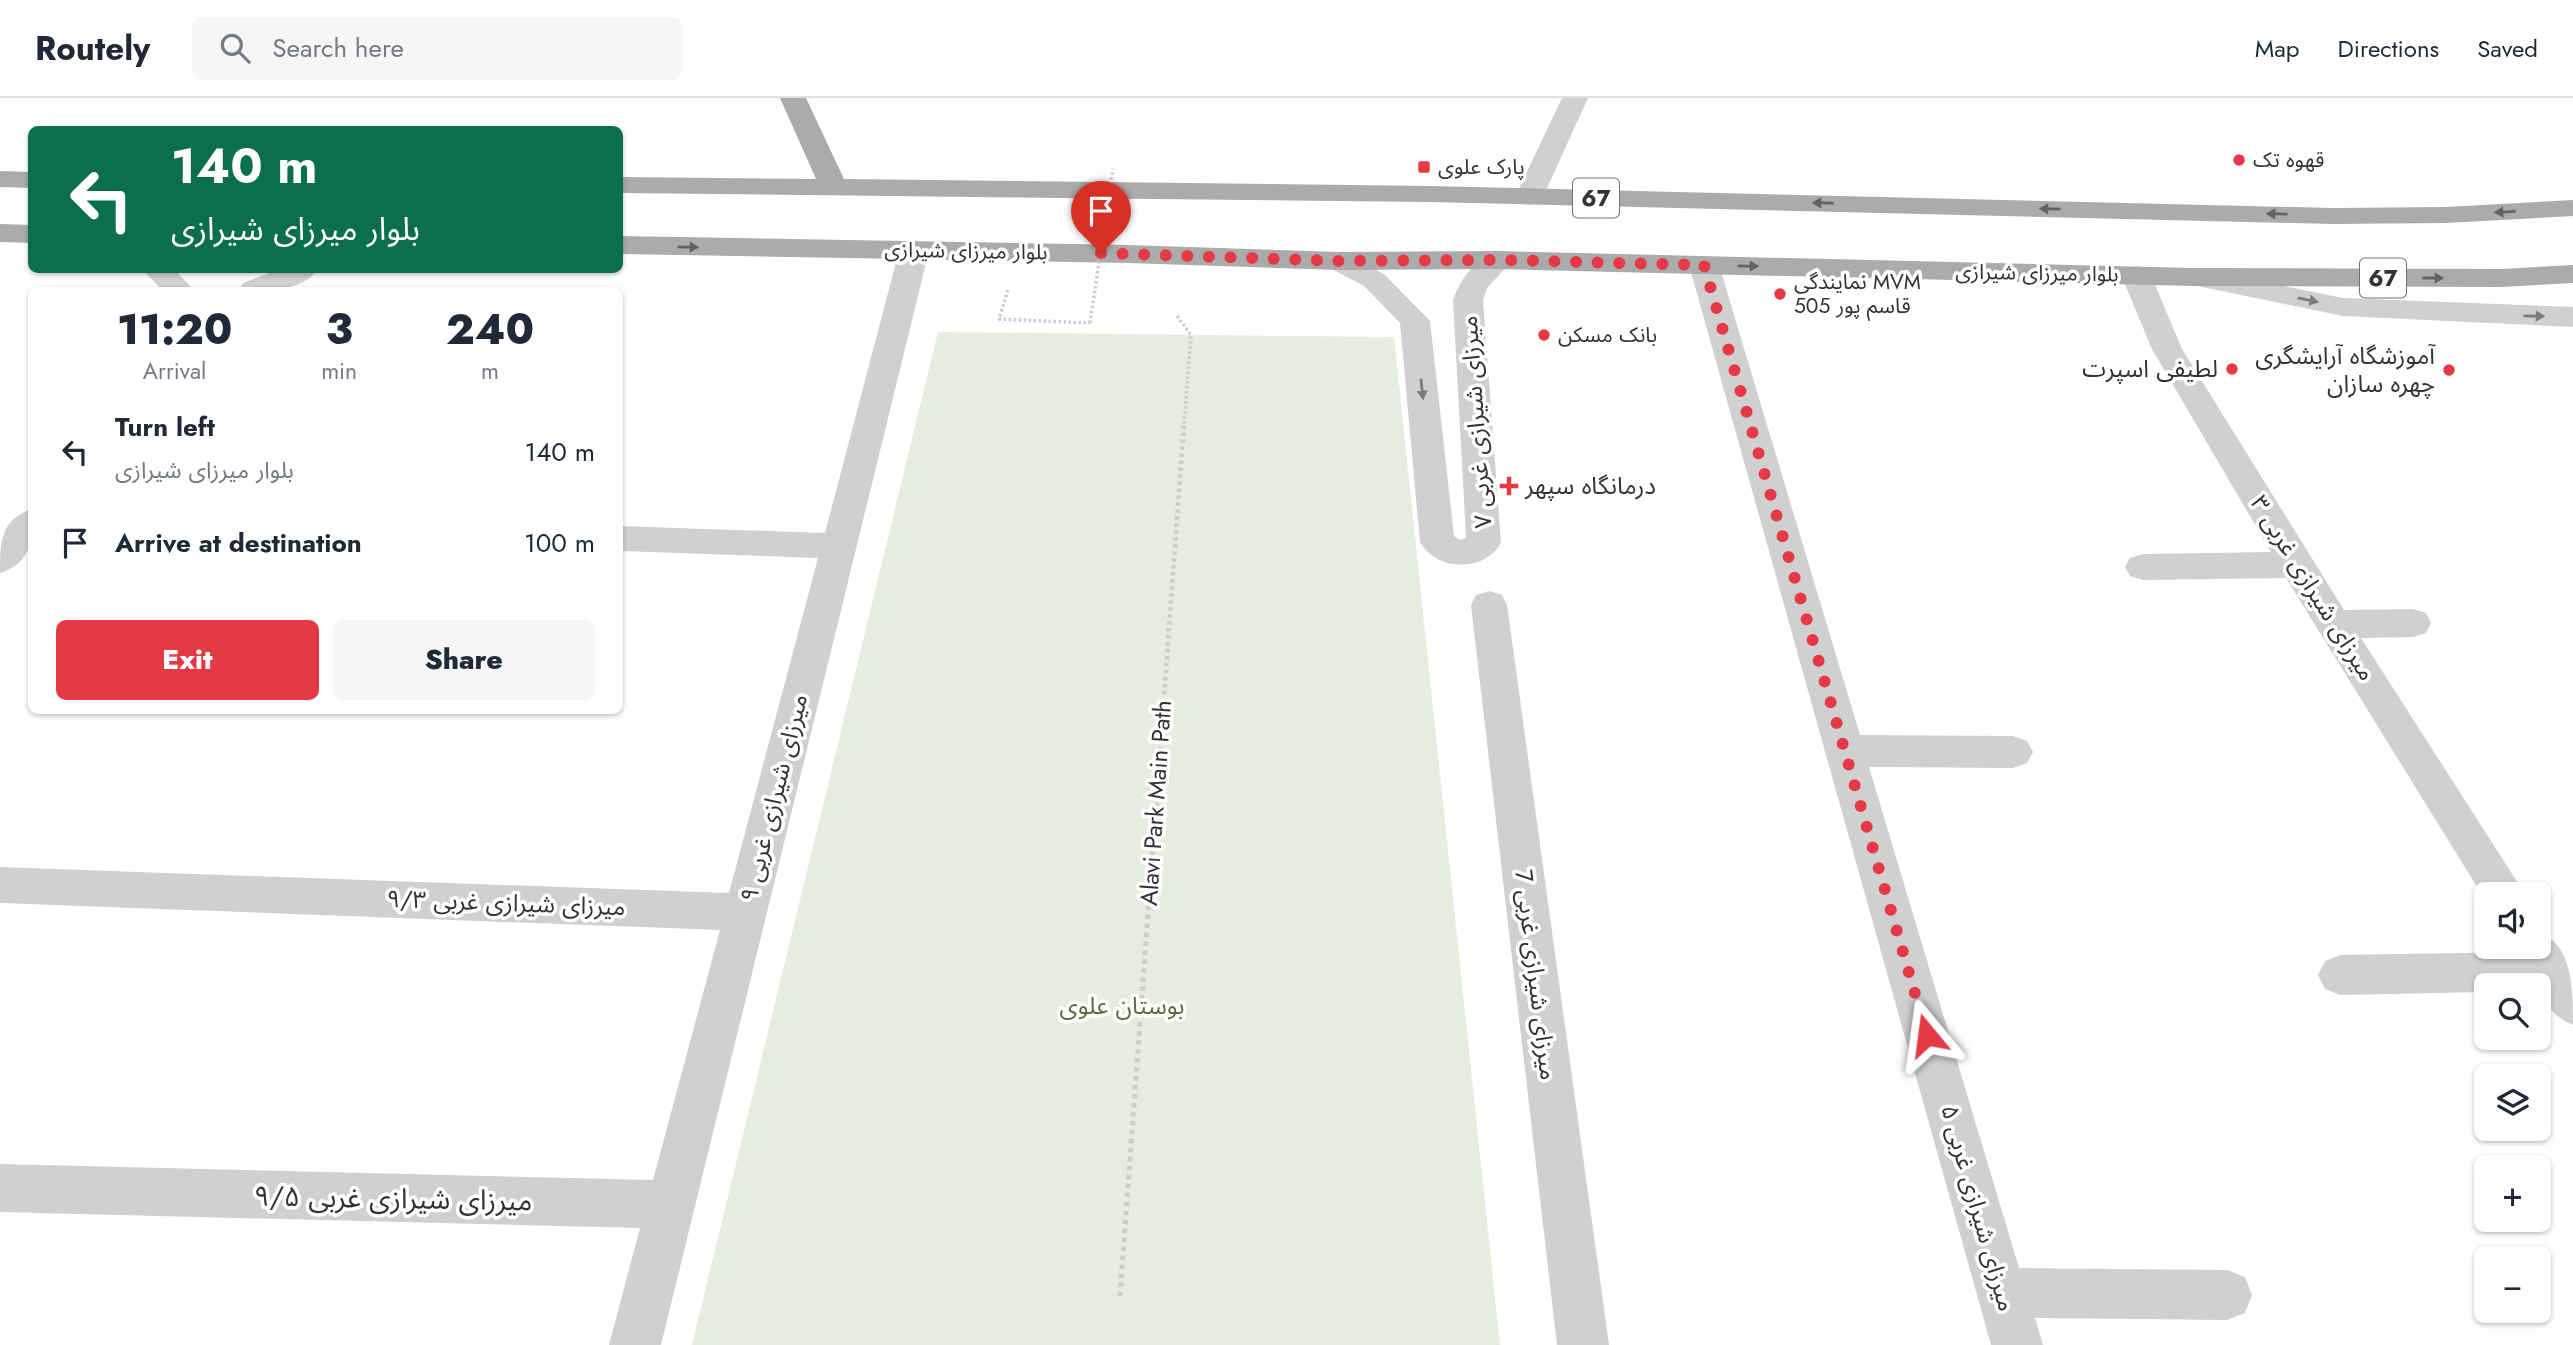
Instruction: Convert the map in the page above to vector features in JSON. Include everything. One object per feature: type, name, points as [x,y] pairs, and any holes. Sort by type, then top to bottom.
[{"type":"main road","points":[[793,98],[834,187]]},
{"type":"main road","points":[[0,180],[28,180]]},
{"type":"main road","name":"67","points":[[623,185],[1529,197],[2333,216],[2446,215],[2573,208]]},
{"type":"main road","points":[[0,233],[28,234]]},
{"type":"main road","name":"بلوار میرزای شیرازی","points":[[623,245],[1128,254],[1338,261],[1498,260],[2193,277],[2501,278],[2573,274]]},
{"type":"street","points":[[1529,197],[1575,98]]},
{"type":"street","name":"میرزای شیرازی غربی ۹","points":[[635,1345],[914,251]]},
{"type":"street","name":"۷ میرزای شیرازی غربی","points":[[1338,261],[1374,280],[1415,321],[1437,542],[1446,550],[1461,554],[1472,552],[1484,543],[1468,300],[1473,285],[1498,260]]},
{"type":"street","name":"۵ میرزای شیرازی غربی","points":[[1704,265],[2017,1345]]},
{"type":"street","points":[[161,273],[176,287]]},
{"type":"street","points":[[261,287],[295,273]]},
{"type":"street","name":"۳ میرزای شیرازی غربی","points":[[2136,275],[2167,349],[2296,565],[2336,624],[2497,882]]},
{"type":"street","points":[[2193,277],[2343,307],[2573,317]]},
{"type":"street","points":[[0,560],[28,526]]},
{"type":"street","points":[[623,538],[839,546]]},
{"type":"street","points":[[2143,567],[2296,565]]},
{"type":"street","name":"میرزای شیرازی غربی 7","points":[[1489,605],[1583,1345]]},
{"type":"street","points":[[2336,624],[2413,623]]},
{"type":"street","points":[[1845,751],[2013,752]]},
{"type":"street","name":"میرزای شیرازی غربی ۹/۳","points":[[0,885],[745,912]]},
{"type":"street","points":[[2340,975],[2554,974]]},
{"type":"street","name":"میرزای شیرازی غربی ۹/۵","points":[[0,1188],[671,1205]]},
{"type":"street","points":[[2002,1293],[2227,1295]]},
{"type":"path","points":[[999,319],[1090,323],[1113,169]]},
{"type":"path","name":"Alavi Park Main Path","points":[[1120,1296],[1191,335],[1177,316]]},
{"type":"green space","name":"بوستان علوی","points":[[938,332],[1394,337],[1500,1345],[692,1345]]},
{"type":"place","name":"قهوه تک","points":[[2239,160]]},
{"type":"place","name":"پارک علوی","points":[[1424,167]]},
{"type":"place","name":"نمایندگی MVM 505 قاسم پور","points":[[1780,294]]},
{"type":"place","name":"بانک مسکن","points":[[1544,335]]},
{"type":"place","name":"لطیفی اسپرت","points":[[2232,369]]},
{"type":"place","name":"آموزشگاه آرایشگری چهره سازان","points":[[2449,370]]},
{"type":"place","name":"درمانگاه سپهر","points":[[1509,486]]},
{"type":"route","points":[[1101,253],[1338,261],[1498,260],[1704,265],[1927,1035]]}]
